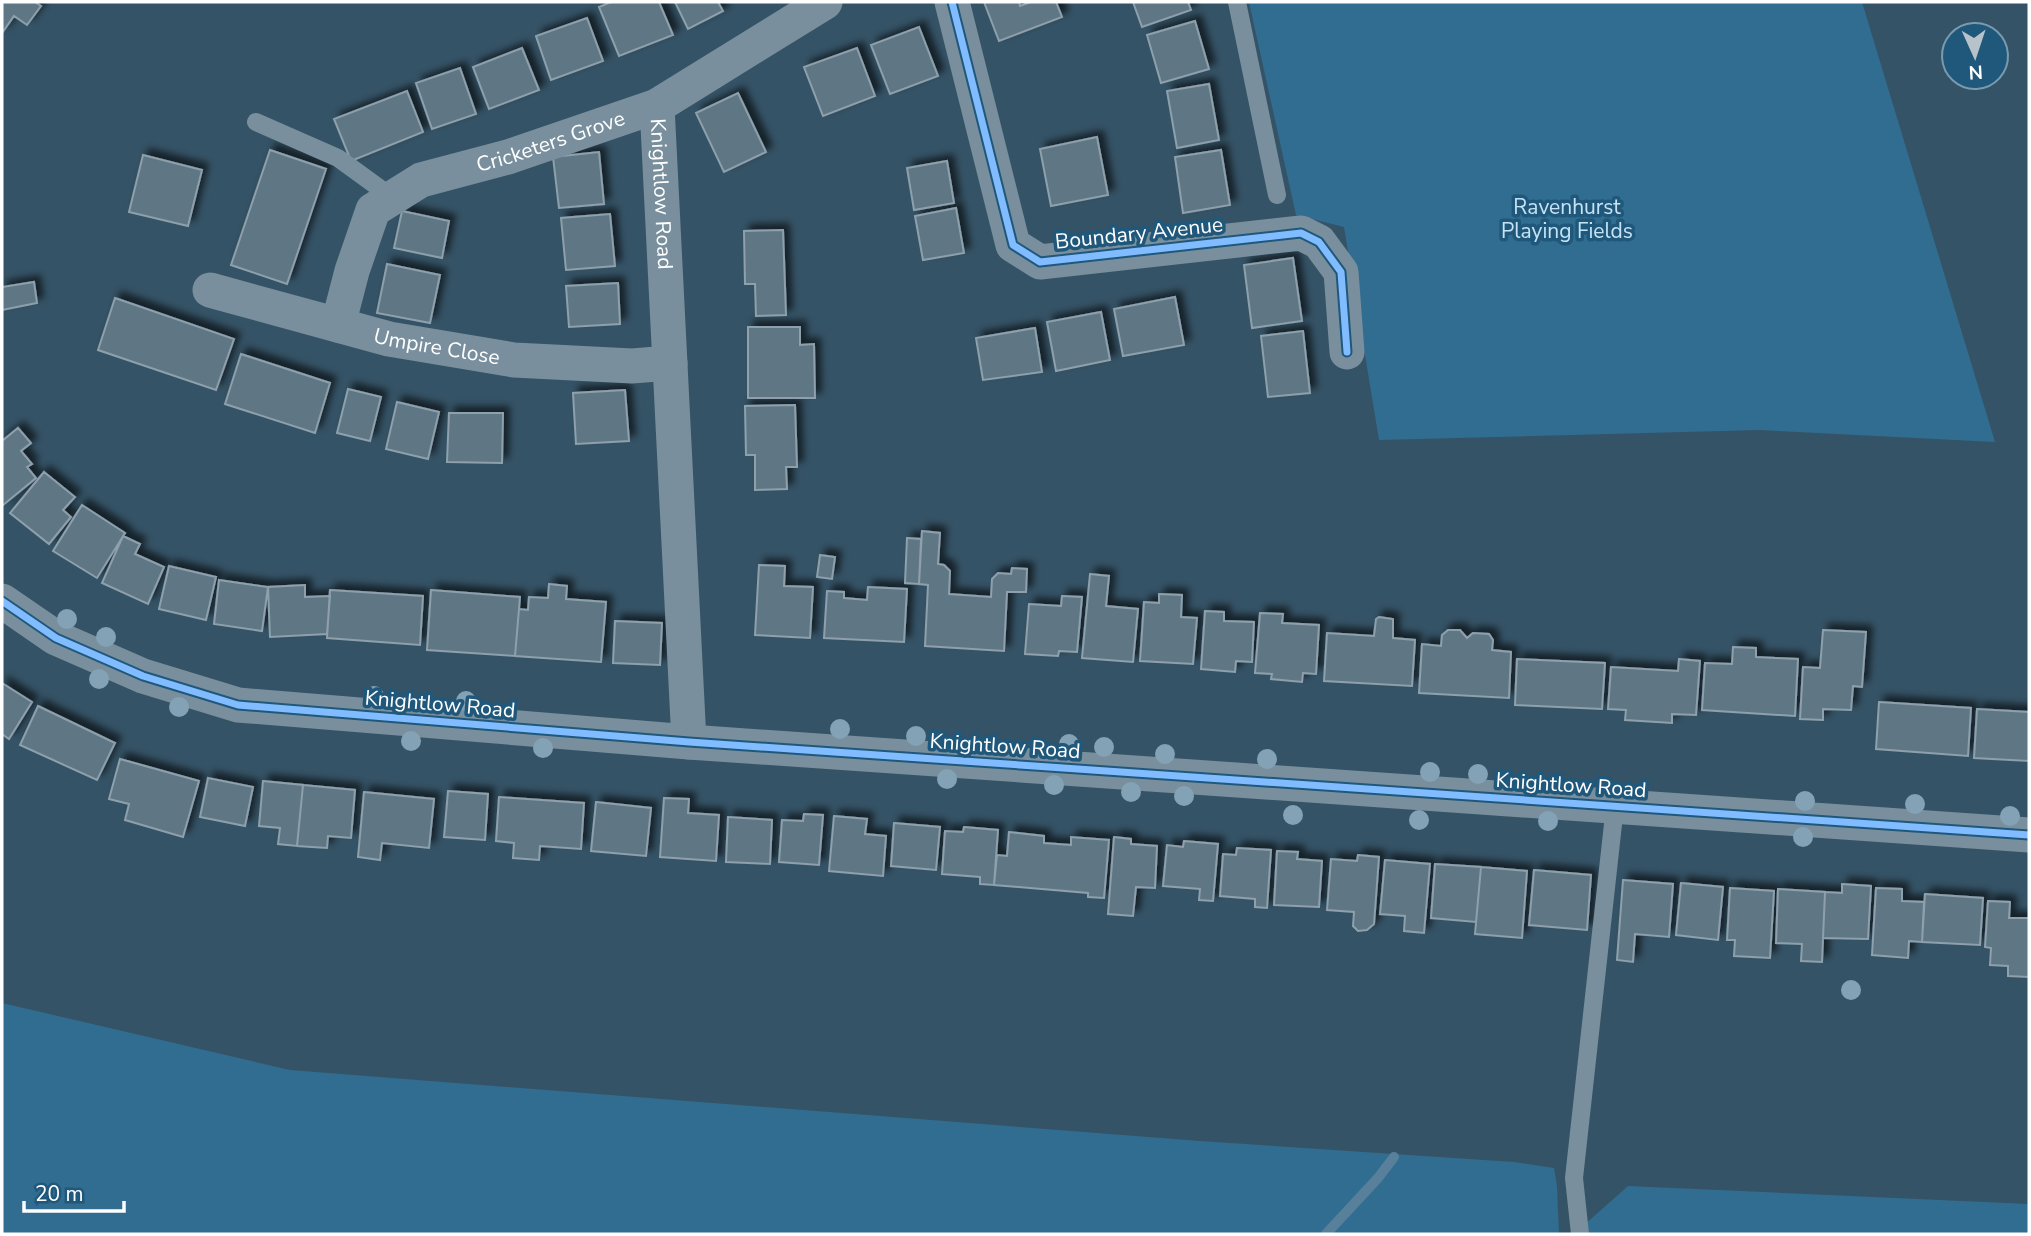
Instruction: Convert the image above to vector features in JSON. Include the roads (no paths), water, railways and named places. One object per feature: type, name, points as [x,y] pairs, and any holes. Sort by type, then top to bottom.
[{"type":"street","name":"Cricketers Grove","points":[[338,325],[352,271],[373,210],[421,180],[508,157],[657,106],[825,2]]},
{"type":"street","name":"Boundary Avenue","points":[[953,2],[1013,244],[1040,262],[1301,233],[1319,242],[1341,272],[1347,352]]},
{"type":"street","name":"Knightlow Road","points":[[657,106],[689,742]]},
{"type":"street","name":"Umpire Close","points":[[210,290],[389,339],[514,360],[632,366],[670,363]]},
{"type":"street","name":"Knightlow Road","points":[[2,601],[56,638],[144,676],[238,705],[689,742],[2029,835]]},
{"type":"lane","points":[[1237,2],[1277,195]]},
{"type":"lane","points":[[256,122],[338,158],[393,198]]},
{"type":"lane","points":[[1580,1234],[1574,1178],[1615,806]]},
{"type":"waterway","points":[[1326,1234],[1394,1157]]},
{"type":"park label","name":"Ravenhurst Playing Fields","points":[[1567,219]]}]
